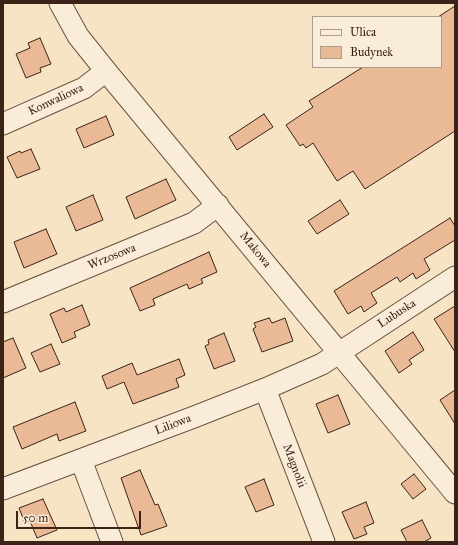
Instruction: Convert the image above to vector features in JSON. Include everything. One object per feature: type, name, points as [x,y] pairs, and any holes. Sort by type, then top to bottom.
[{"type":"street","name":"Makowa","points":[[60,3],[78,36],[106,71],[455,493]]},
{"type":"street","name":"Konwaliowa","points":[[3,124],[84,88],[106,71]]},
{"type":"street","name":"Wrzosowa","points":[[3,302],[194,223],[218,205]]},
{"type":"street","name":"Lubuska","points":[[338,352],[455,277]]},
{"type":"street","name":"Liliowa","points":[[3,489],[194,418],[265,389],[322,364],[338,352]]},
{"type":"street","name":"Magnolii","points":[[265,389],[324,542]]},
{"type":"street","points":[[81,460],[112,542]]},
{"type":"building","points":[[455,6],[455,131],[365,189],[353,171],[337,181],[313,143],[306,148],[303,144],[300,146],[286,125],[313,107],[309,101],[361,68],[442,68],[442,16],[440,16]]},
{"type":"building","points":[[40,38],[51,64],[40,68],[41,72],[26,78],[16,54],[30,48],[28,43]]},
{"type":"building","points":[[264,114],[273,127],[237,150],[229,137]]},
{"type":"building","points":[[106,116],[114,135],[84,148],[76,129]]},
{"type":"building","points":[[31,149],[40,169],[17,178],[7,157],[20,151],[21,153]]},
{"type":"building","points":[[166,179],[176,200],[135,219],[126,197]]},
{"type":"building","points":[[93,195],[103,220],[76,231],[66,207]]},
{"type":"building","points":[[340,200],[349,214],[317,234],[308,221]]},
{"type":"building","points":[[450,218],[455,226],[455,240],[424,259],[430,270],[416,279],[413,273],[400,282],[397,277],[371,293],[377,303],[364,312],[361,306],[348,314],[334,291]]},
{"type":"building","points":[[46,229],[57,254],[24,268],[14,242]]},
{"type":"building","points":[[209,252],[217,272],[201,279],[203,283],[189,289],[187,284],[153,299],[155,305],[140,311],[130,288]]},
{"type":"building","points":[[82,305],[90,325],[74,332],[76,337],[62,343],[50,314],[64,308],[66,312]]},
{"type":"building","points":[[455,306],[455,352],[434,319]]},
{"type":"building","points":[[269,318],[272,323],[285,318],[293,341],[262,352],[253,329],[256,327],[254,323]]},
{"type":"building","points":[[413,332],[424,350],[409,360],[412,364],[399,373],[385,351]]},
{"type":"building","points":[[224,333],[235,361],[214,369],[205,346],[209,344],[208,340]]},
{"type":"building","points":[[13,338],[26,368],[3,378],[3,342]]},
{"type":"building","points":[[51,344],[60,364],[40,372],[31,353]]},
{"type":"building","points":[[179,359],[185,375],[176,379],[179,387],[133,404],[124,382],[107,389],[102,376],[132,363],[137,375]]},
{"type":"building","points":[[455,390],[455,424],[440,400]]},
{"type":"building","points":[[338,395],[350,424],[328,433],[316,404]]},
{"type":"building","points":[[75,402],[86,431],[59,441],[57,434],[22,449],[13,427]]},
{"type":"building","points":[[140,470],[155,505],[158,504],[167,526],[141,535],[121,478]]},
{"type":"building","points":[[414,474],[426,489],[413,499],[401,484]]},
{"type":"building","points":[[264,479],[274,505],[256,512],[245,487]]},
{"type":"building","points":[[43,499],[57,530],[37,538],[30,521],[25,523],[19,508]]},
{"type":"building","points":[[366,502],[374,523],[364,527],[367,534],[354,539],[342,512]]},
{"type":"building","points":[[422,520],[431,538],[424,542],[407,542],[401,530]]}]
